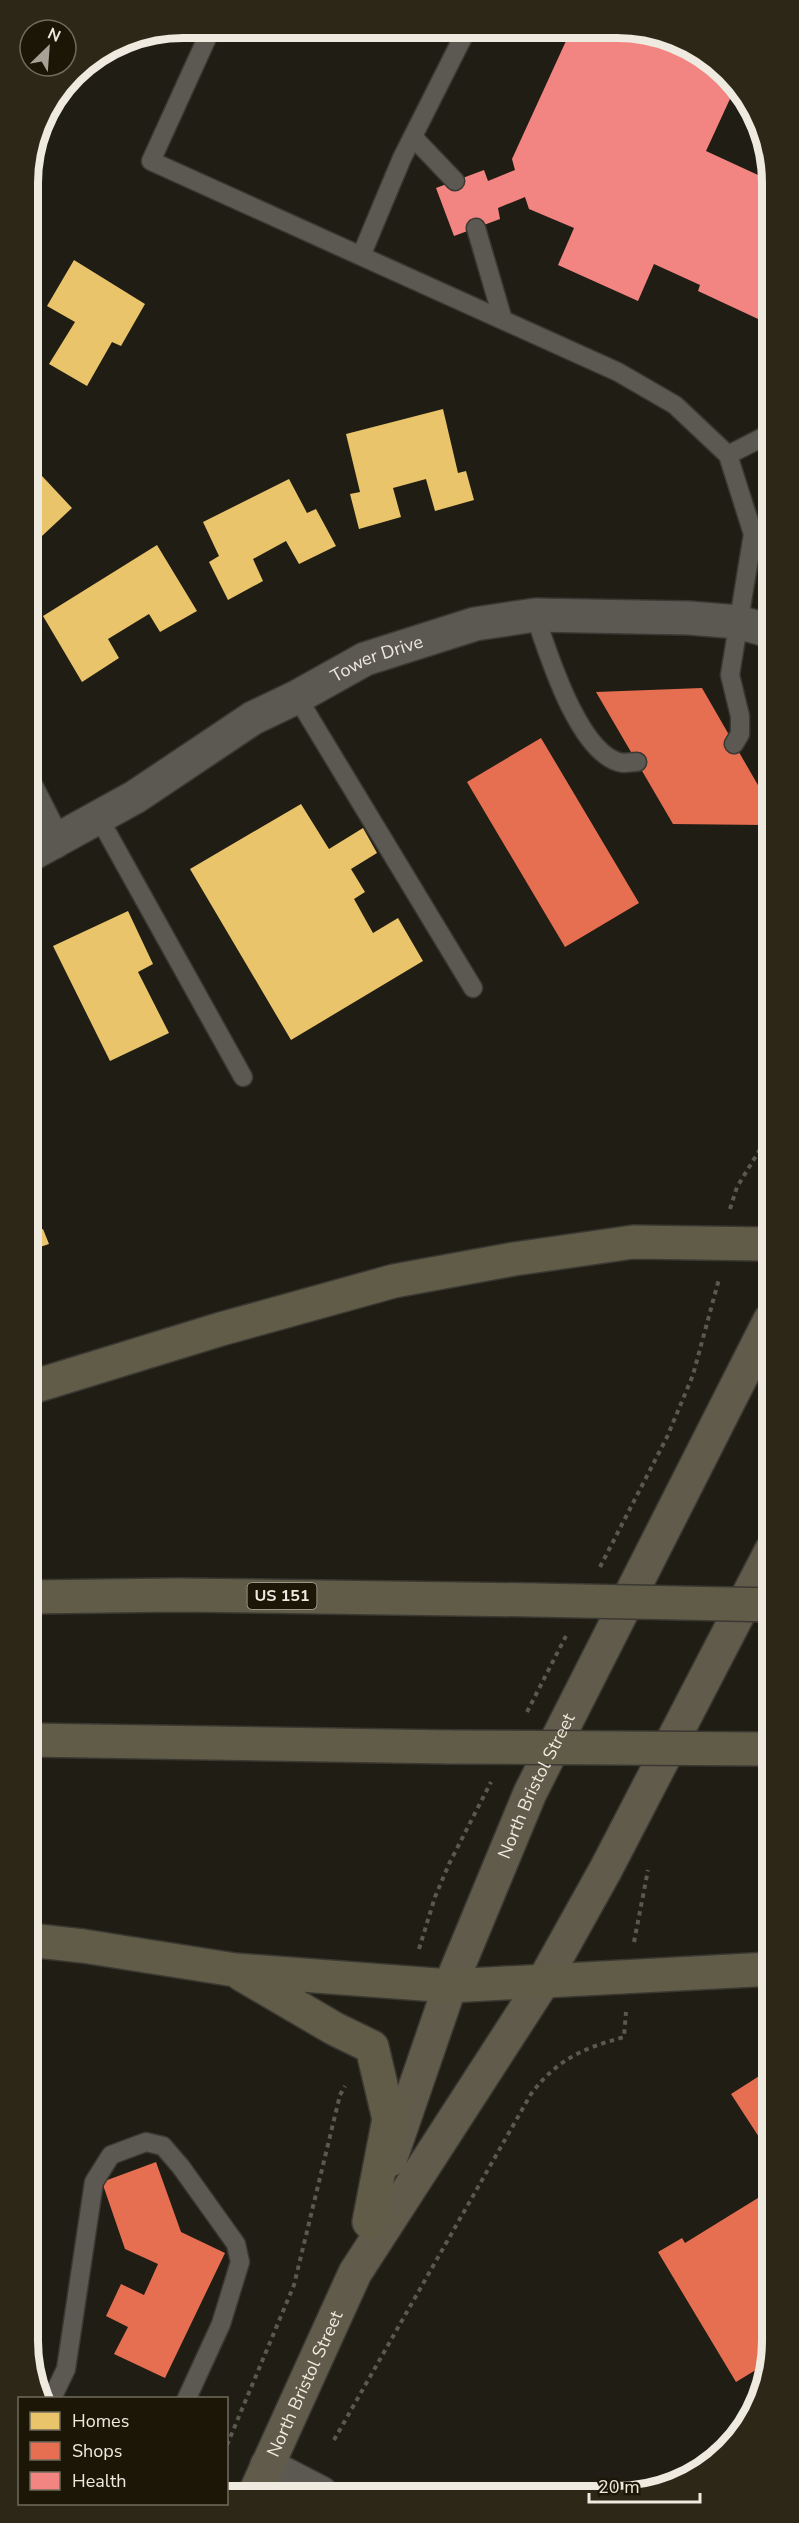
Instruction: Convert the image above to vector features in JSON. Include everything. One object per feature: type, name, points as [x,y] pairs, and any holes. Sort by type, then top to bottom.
[{"type":"highway","points":[[38,1385],[221,1329],[394,1281],[514,1259],[633,1242],[762,1244]]},
{"type":"highway","name":"US 151","points":[[38,1597],[179,1595],[761,1605]]},
{"type":"highway","points":[[38,1740],[450,1747],[761,1749]]},
{"type":"highway","points":[[38,1941],[235,1970],[450,1986],[761,1969]]},
{"type":"highway","points":[[235,1970],[335,2029],[372,2047],[389,2119],[369,2222]]},
{"type":"main road","name":"North Bristol Street","points":[[355,2273],[369,2222],[450,1986],[530,1792],[761,1337]]},
{"type":"main road","name":"North Bristol Street","points":[[261,2479],[355,2273],[543,1982],[606,1869],[761,1570]]},
{"type":"street","name":"Tower Drive","points":[[41,849],[135,797],[253,718],[297,697],[365,659],[475,624],[535,615],[689,618],[738,622],[762,629]]},
{"type":"street","points":[[261,2479],[291,2486]]},
{"type":"lane","points":[[207,38],[151,161],[618,372],[675,405],[728,455],[753,534],[730,675],[740,716],[740,734],[734,744]]},
{"type":"lane","points":[[361,256],[412,137],[462,38]]},
{"type":"lane","points":[[412,137],[455,181]]},
{"type":"lane","points":[[476,228],[503,320]]},
{"type":"lane","points":[[728,455],[762,438]]},
{"type":"lane","points":[[535,615],[564,697],[585,731],[603,753],[621,763],[637,762]]},
{"type":"lane","points":[[297,697],[473,988]]},
{"type":"lane","points":[[99,818],[243,1077]]},
{"type":"lane","points":[[52,2397],[66,2369],[94,2182],[111,2155],[147,2142],[163,2146],[182,2167],[236,2244],[240,2262],[221,2324],[187,2397]]},
{"type":"path","points":[[596,1576],[667,1437],[693,1376],[722,1271],[731,1202],[737,1187],[762,1148]]},
{"type":"path","points":[[525,1715],[569,1630]]},
{"type":"path","points":[[408,1982],[440,1886],[492,1779]]},
{"type":"path","points":[[334,2440],[531,2094],[542,2079],[562,2061],[583,2050],[624,2037],[629,1976],[649,1866]]},
{"type":"path","points":[[228,2443],[294,2285],[340,2095],[350,2076],[372,2047]]},
{"type":"building: Homes","points":[[74,260],[145,304],[121,346],[112,342],[87,386],[49,364],[75,322],[47,306]]},
{"type":"building: Homes","points":[[443,409],[458,473],[466,471],[474,500],[435,511],[426,479],[393,488],[401,517],[359,529],[350,494],[360,492],[346,434]]},
{"type":"building: Homes","points":[[38,472],[72,508],[38,540]]},
{"type":"building: Homes","points":[[289,479],[307,513],[316,509],[336,546],[299,564],[286,541],[253,559],[263,581],[228,600],[209,562],[219,556],[203,522]]},
{"type":"building: Homes","points":[[157,545],[197,611],[160,632],[149,614],[108,639],[119,658],[82,682],[43,616]]},
{"type":"building: Homes","points":[[301,804],[329,849],[363,828],[377,853],[351,869],[365,892],[354,899],[373,933],[398,918],[423,961],[291,1040],[190,869]]},
{"type":"building: Homes","points":[[128,911],[153,964],[138,972],[169,1033],[110,1061],[53,946]]},
{"type":"building: Homes","points":[[43,1229],[49,1244],[38,1248],[38,1231]]},
{"type":"building: Shops","points":[[702,688],[762,792],[762,825],[673,824],[596,692]]},
{"type":"building: Shops","points":[[541,738],[639,903],[565,947],[467,782]]},
{"type":"building: Shops","points":[[761,2075],[761,2140],[731,2094]]},
{"type":"building: Shops","points":[[156,2162],[181,2232],[225,2253],[165,2378],[114,2354],[128,2327],[106,2316],[121,2284],[144,2295],[158,2264],[125,2249],[102,2182]]},
{"type":"building: Shops","points":[[761,2196],[759,2368],[736,2382],[658,2252],[682,2238],[685,2243]]},
{"type":"building: Health","points":[[567,38],[645,40],[681,52],[705,67],[732,94],[706,151],[761,176],[762,321],[698,291],[700,285],[654,264],[638,301],[558,265],[574,228],[529,209],[525,197],[498,208],[500,219],[454,236],[436,188],[484,170],[488,181],[515,170],[512,159]]}]
